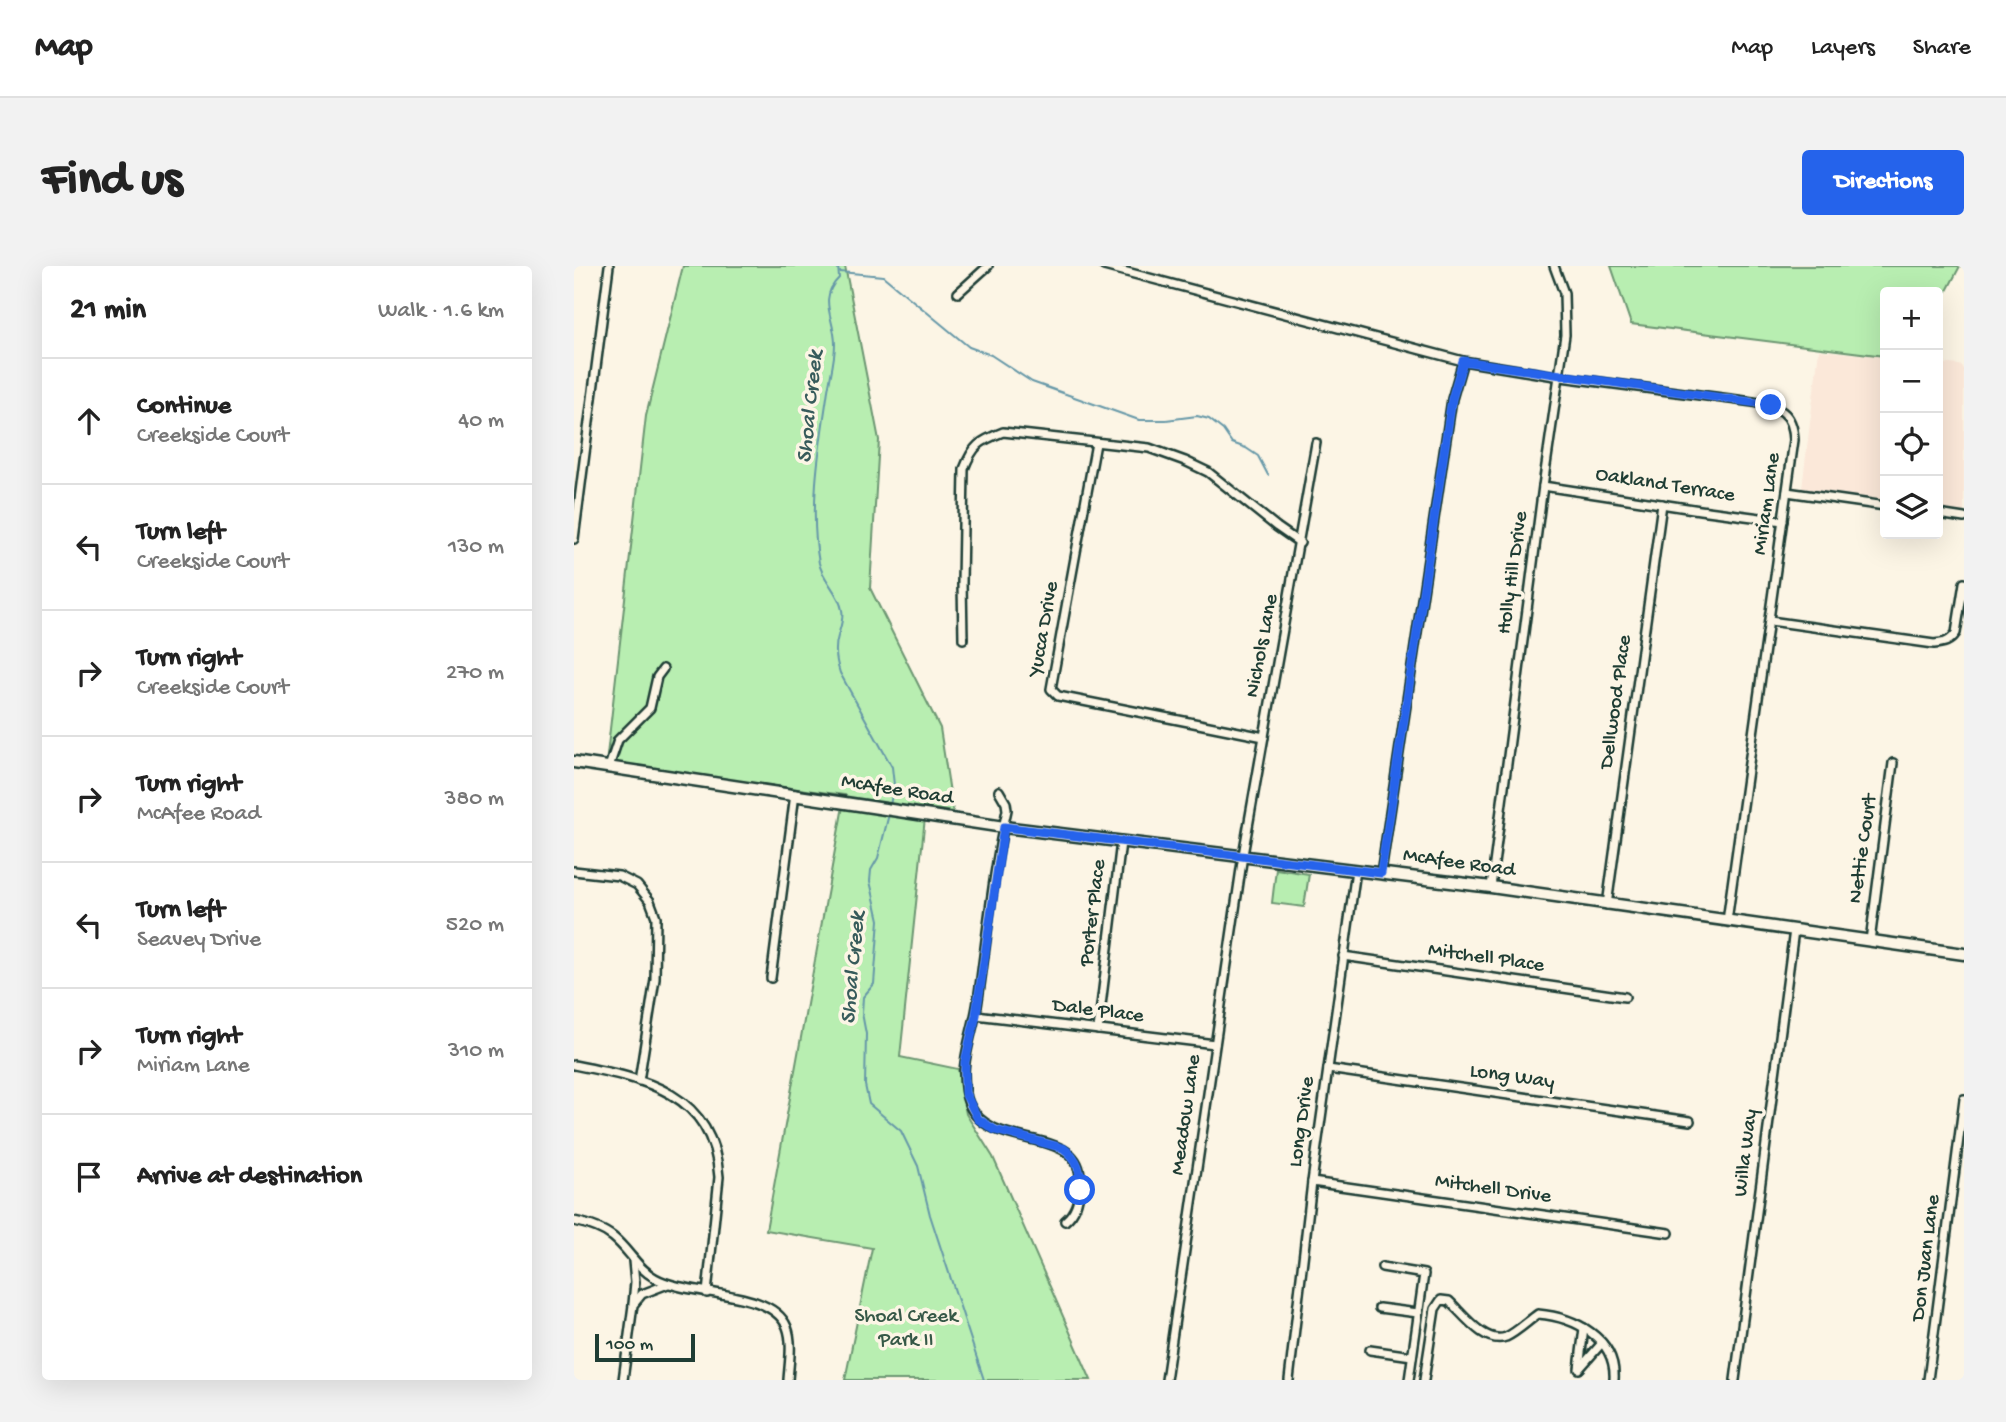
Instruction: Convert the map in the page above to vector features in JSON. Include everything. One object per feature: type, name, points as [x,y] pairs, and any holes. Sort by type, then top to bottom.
[{"type":"street","points":[[574,539],[609,266]]},
{"type":"street","points":[[958,293],[988,266]]},
{"type":"street","name":"Miriam Lane","points":[[1104,266],[1463,361],[1753,402],[1783,410],[1790,419],[1794,440],[1727,921]]},
{"type":"street","name":"Holly Hill Drive","points":[[1491,887],[1543,486],[1566,335],[1564,293],[1554,266]]},
{"type":"street","points":[[1381,873],[1452,399],[1463,361]]},
{"type":"street","points":[[963,639],[964,469],[969,456],[980,441],[1003,432],[1149,448],[1208,472],[1300,543]]},
{"type":"street","name":"Yucca Drive","points":[[1096,443],[1051,689],[1058,696],[1264,737]]},
{"type":"street","name":"Nichols Lane","points":[[1243,855],[1316,443]]},
{"type":"street","name":"Oakland Terrace","points":[[1543,486],[1783,521]]},
{"type":"street","points":[[1787,492],[1880,505]]},
{"type":"street","name":"Dellwood Place","points":[[1607,905],[1662,504]]},
{"type":"street","points":[[1943,515],[1964,518]]},
{"type":"street","points":[[1770,621],[1899,640],[1944,643],[1956,633],[1964,583]]},
{"type":"street","points":[[609,767],[618,740],[650,708],[657,677],[663,669]]},
{"type":"street","name":"McAfee Road","points":[[574,762],[1004,827],[1491,887],[1964,954]]},
{"type":"street","name":"Nettie Court","points":[[1870,941],[1894,763]]},
{"type":"street","points":[[999,791],[1006,803],[1004,827],[976,1015],[965,1062],[964,1083],[968,1102],[978,1119],[995,1130],[1063,1148],[1077,1161],[1080,1190],[1074,1213],[1065,1220]]},
{"type":"street","points":[[771,978],[795,794]]},
{"type":"street","name":"Porter Place","points":[[1098,1030],[1121,842]]},
{"type":"street","name":"Meadow Lane","points":[[1166,1380],[1243,855]]},
{"type":"street","name":"Long Drive","points":[[1289,1380],[1312,1182],[1356,870]]},
{"type":"street","points":[[574,872],[619,876],[637,885],[650,901],[656,917],[655,979],[639,1081]]},
{"type":"street","name":"Willa Way","points":[[1735,1380],[1794,930]]},
{"type":"street","name":"Mitchell Place","points":[[1343,956],[1625,997]]},
{"type":"street","name":"Dale Place","points":[[976,1015],[1215,1044]]},
{"type":"street","points":[[574,1065],[639,1081],[680,1097],[699,1116],[710,1135],[718,1158],[719,1177],[707,1293]]},
{"type":"street","name":"Long Way","points":[[1328,1069],[1690,1121]]},
{"type":"street","name":"Don Juan Lane","points":[[1928,1380],[1964,1099]]},
{"type":"street","name":"Mitchell Drive","points":[[1312,1182],[1669,1233]]},
{"type":"street","points":[[574,1221],[604,1231],[615,1238],[640,1268],[668,1284],[765,1305],[787,1325],[788,1380]]},
{"type":"street","points":[[623,1380],[635,1282],[632,1259]]},
{"type":"street","points":[[1382,1267],[1424,1274],[1409,1380]]},
{"type":"street","points":[[633,1305],[642,1294],[668,1284]]},
{"type":"street","points":[[1424,1380],[1435,1310],[1441,1300],[1449,1301],[1486,1335],[1496,1339],[1507,1336],[1538,1314],[1564,1318],[1584,1328],[1602,1343],[1612,1361],[1614,1380]]},
{"type":"street","points":[[1379,1308],[1418,1313]]},
{"type":"street","points":[[1584,1328],[1579,1369],[1602,1343]]},
{"type":"street","points":[[1370,1350],[1412,1356]]},
{"type":"shaded area","points":[[1819,350],[1880,356],[1880,500],[1802,488]]},
{"type":"shaded area","points":[[1943,363],[1960,365],[1964,369],[1964,513],[1943,510]]},
{"type":"green space","name":"Shoal Creek Park II","points":[[683,266],[845,266],[879,440],[870,588],[940,728],[953,812],[926,808],[900,1057],[958,1069],[966,1114],[993,1157],[1091,1380],[845,1380],[872,1248],[766,1230],[845,795],[606,764],[646,416]]},
{"type":"green space","points":[[1611,266],[1960,266],[1943,298],[1943,287],[1880,287],[1880,355],[1631,324]]},
{"type":"green space","points":[[1276,869],[1309,874],[1304,907],[1272,903]]},
{"type":"waterway","name":"Shoal Creek","points":[[838,266],[839,278],[829,294],[828,302],[835,350],[816,480],[816,543],[821,569],[842,610],[836,646],[840,673],[892,767],[894,785],[890,805]]},
{"type":"waterway","points":[[840,272],[883,276],[969,347],[991,355],[1032,382],[1139,420],[1197,416],[1209,419],[1223,430],[1232,443],[1258,456],[1268,475]]},
{"type":"waterway","name":"Shoal Creek","points":[[889,814],[870,881],[879,920],[874,984],[863,997],[862,1013],[866,1034],[865,1085],[869,1104],[901,1131],[918,1166],[930,1215],[984,1380]]},
{"type":"route","points":[[1080,1190],[1080,1171],[1071,1154],[1063,1148],[995,1130],[978,1119],[965,1093],[965,1062],[976,1015],[1004,827],[1381,873],[1452,399],[1463,361],[1771,405]]}]
